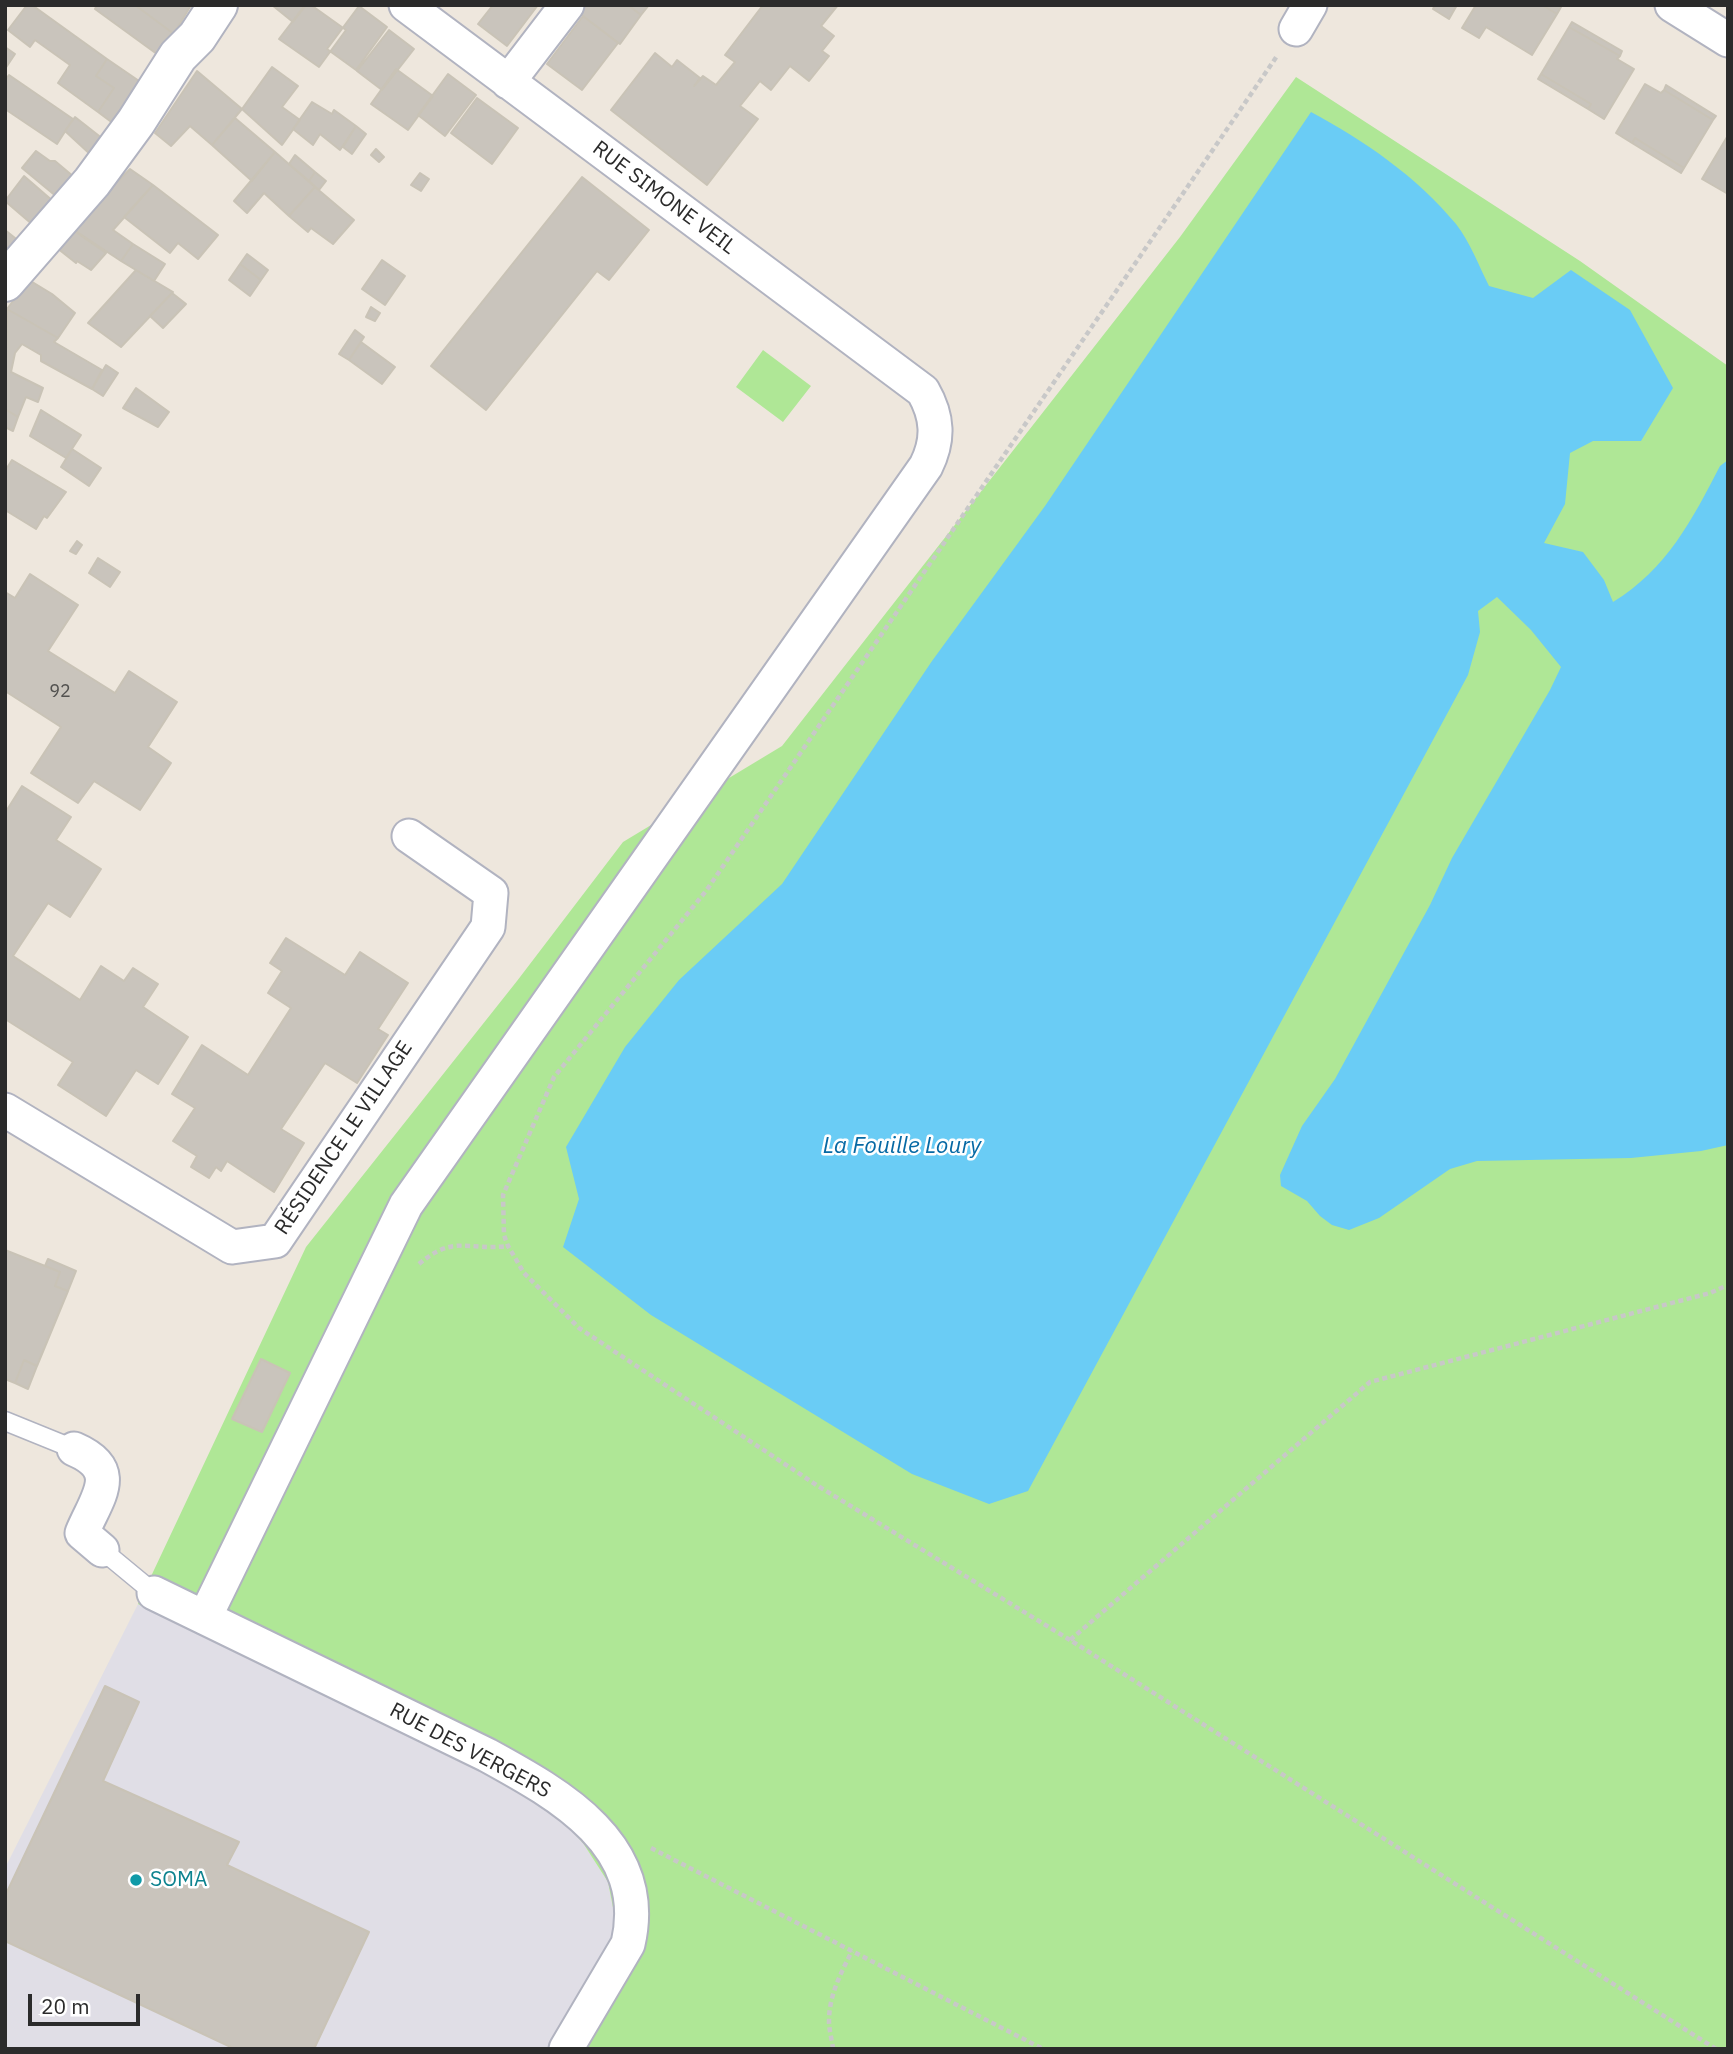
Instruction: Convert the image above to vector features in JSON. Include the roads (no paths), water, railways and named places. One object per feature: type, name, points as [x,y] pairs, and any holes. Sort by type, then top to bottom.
[{"type":"street","points":[[5,282],[92,182],[136,122],[178,56],[197,37],[218,5]]},
{"type":"street","name":"RUE SIMONE VEIL","points":[[205,1617],[406,1205],[926,466],[936,440],[934,414],[923,391],[406,5]]},
{"type":"street","points":[[508,82],[567,5]]},
{"type":"street","points":[[1672,5],[1728,40]]},
{"type":"street","name":"RÉSIDENCE LE VILLAGE","points":[[5,1110],[232,1247],[275,1241],[488,927],[491,892],[409,836]]},
{"type":"street","points":[[74,1449],[89,1456],[103,1472],[104,1481],[82,1534],[102,1550]]},
{"type":"street","name":"RUE DES VERGERS","points":[[154,1593],[524,1775],[580,1815],[611,1845],[630,1894],[631,1930],[628,1944],[566,2049]]},
{"type":"lane","points":[[5,1421],[74,1449]]},
{"type":"lane","points":[[102,1550],[154,1593]]},
{"type":"water","name":"La Fouille Loury","points":[[1311,112],[1389,161],[1424,190],[1461,231],[1489,286],[1533,298],[1571,270],[1630,310],[1673,388],[1641,441],[1593,441],[1570,453],[1565,504],[1544,543],[1583,552],[1604,580],[1613,602],[1632,589],[1663,559],[1688,524],[1720,466],[1728,460],[1728,1145],[1701,1151],[1631,1158],[1477,1161],[1450,1169],[1379,1218],[1349,1230],[1332,1225],[1307,1201],[1281,1186],[1280,1175],[1302,1126],[1335,1079],[1430,905],[1452,858],[1561,667],[1531,630],[1497,597],[1478,611],[1480,632],[1468,675],[1028,1491],[989,1504],[912,1474],[651,1315],[563,1247],[579,1199],[566,1147],[625,1047],[679,980],[782,884],[932,661],[1045,506]]},
{"type":"place","name":"SOMA","points":[[136,1880]]}]
